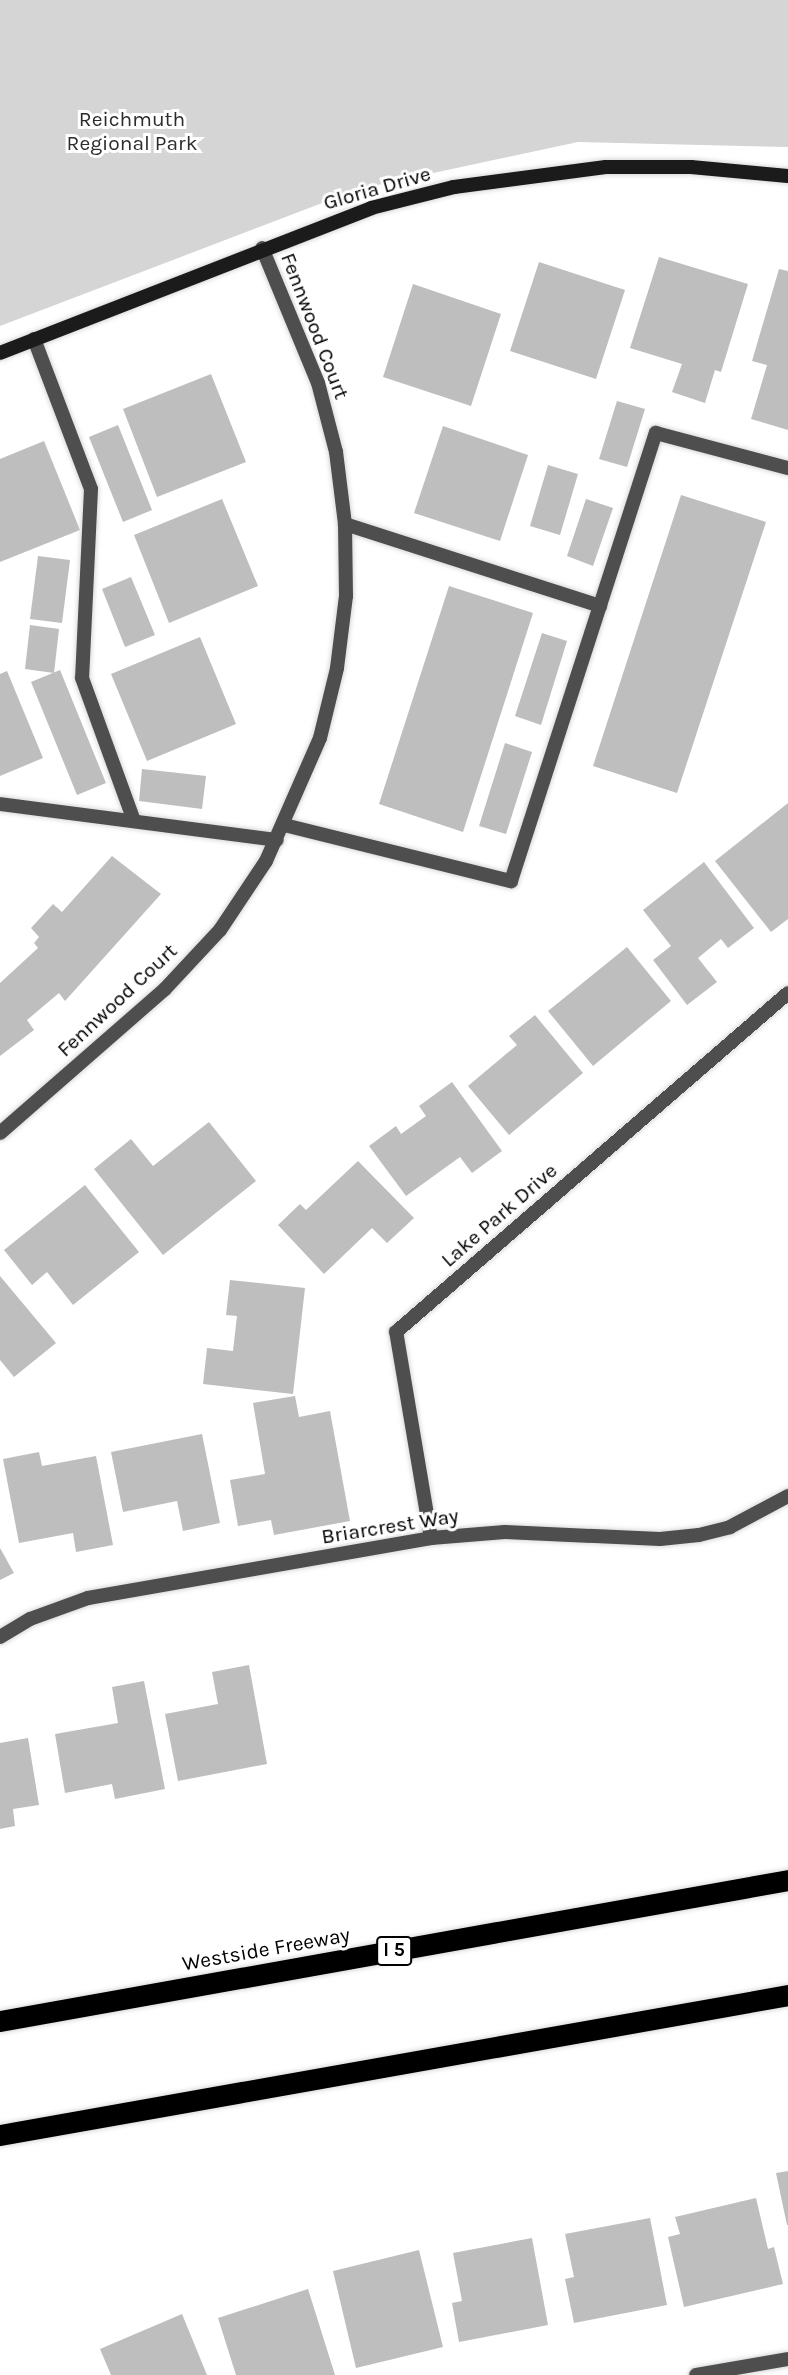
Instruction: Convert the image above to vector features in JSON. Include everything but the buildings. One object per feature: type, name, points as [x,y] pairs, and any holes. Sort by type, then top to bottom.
[{"type":"highway","name":"Westside Freeway","points":[[0,2021],[788,1880]]},
{"type":"highway","points":[[0,2135],[788,1995]]},
{"type":"street","name":"Gloria Drive","points":[[0,353],[262,248],[371,208],[538,173],[691,167],[788,176]]},
{"type":"street","name":"Fennwood Court","points":[[0,1133],[164,990],[220,930],[277,840],[320,738],[337,668],[346,596],[345,524],[336,453],[318,383],[262,248]]},
{"type":"street","points":[[34,339],[91,489],[82,678],[132,818]]},
{"type":"street","points":[[284,825],[511,881],[656,433],[788,468]]},
{"type":"street","points":[[345,524],[600,606]]},
{"type":"street","points":[[0,803],[132,818],[277,840]]},
{"type":"street","name":"Lake Park Drive","points":[[431,1538],[396,1332],[788,993]]},
{"type":"street","name":"Briarcrest Way","points":[[0,1637],[30,1619],[88,1598],[431,1538],[505,1532],[660,1539],[699,1535],[730,1527],[788,1496]]},
{"type":"street","points":[[696,2375],[788,2359]]},
{"type":"green space","name":"Reichmuth Regional Park","points":[[0,0],[788,0],[788,147],[578,142],[359,189],[0,326]]}]
